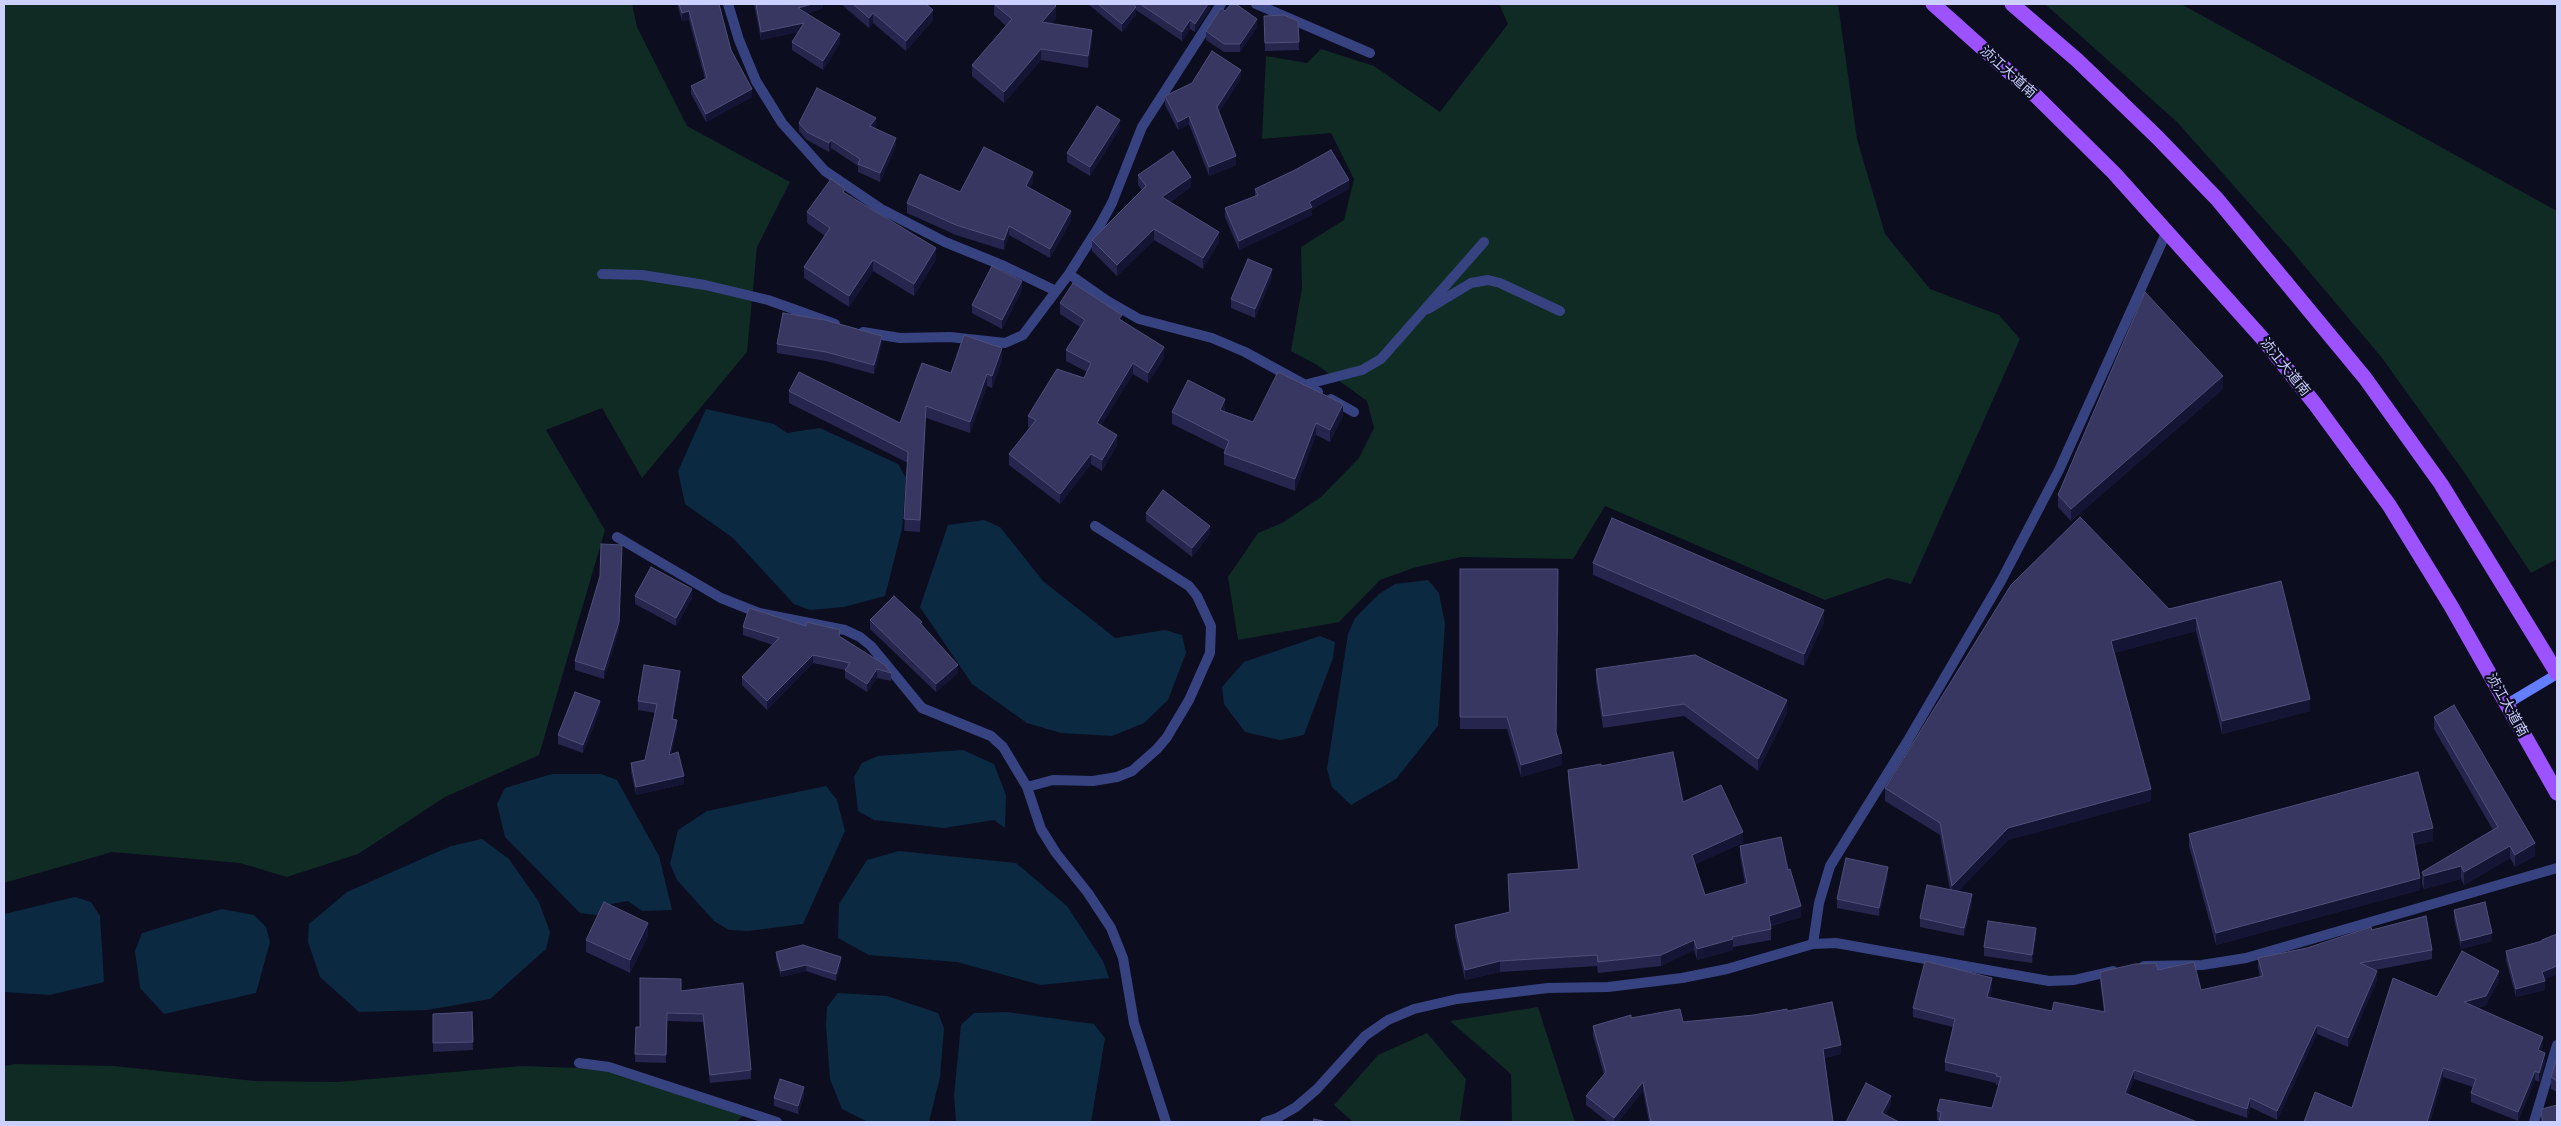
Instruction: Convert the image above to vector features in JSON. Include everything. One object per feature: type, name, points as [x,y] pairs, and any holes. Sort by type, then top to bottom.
[{"type":"main road","name":"浈江大道南","points":[[1933,4],[2043,103],[2114,173],[2263,339],[2316,404],[2389,505],[2451,606],[2557,794]]},
{"type":"main road","points":[[2012,4],[2077,60],[2157,137],[2217,200],[2365,378],[2441,484],[2557,673]]},
{"type":"street","points":[[728,4],[739,40],[756,81],[782,123],[825,171],[881,209],[944,242],[1004,266],[1056,291]]},
{"type":"street","points":[[602,274],[642,275],[705,285],[768,300],[847,328],[900,338],[950,336],[1005,343],[1023,335],[1069,274],[1112,203],[1142,127],[1221,4]]},
{"type":"street","points":[[1256,4],[1370,53]]},
{"type":"street","points":[[1814,944],[1819,903],[1830,866],[1907,742],[2001,581],[2059,470],[2167,231]]},
{"type":"street","points":[[1304,384],[1362,370],[1381,359],[1484,242]]},
{"type":"street","points":[[1069,274],[1106,300],[1139,319],[1212,338],[1245,352],[1354,412]]},
{"type":"street","points":[[1418,315],[1471,283],[1488,280],[1500,283],[1560,310]]},
{"type":"street","points":[[1026,787],[1053,780],[1094,781],[1117,777],[1132,771],[1157,749],[1167,737],[1189,700],[1210,653],[1211,626],[1197,596],[1189,586],[1095,526]]},
{"type":"street","points":[[617,538],[721,598],[759,613],[845,630],[860,637],[871,646],[922,708],[991,736],[1007,754],[1026,787],[1046,837],[1111,928],[1122,958],[1134,1023],[1166,1122]]},
{"type":"street","points":[[2506,704],[2557,673]]},
{"type":"street","points":[[1265,1122],[1277,1118],[1303,1101],[1365,1036],[1388,1020],[1414,1010],[1457,998],[1548,988],[1608,987],[1682,978],[1727,969],[1814,944],[1836,943],[2049,981],[2074,980],[2130,967],[2202,965],[2246,958],[2557,868]]},
{"type":"street","points":[[2534,1122],[2557,1046]]},
{"type":"street","points":[[579,1063],[609,1067],[777,1122]]},
{"type":"green space","points":[[4,4],[632,4],[637,27],[687,126],[790,182],[757,247],[747,352],[642,478],[602,408],[546,430],[605,530],[539,755],[445,797],[358,854],[287,877],[240,863],[112,852],[4,883]]},
{"type":"green space","points":[[1499,4],[1838,4],[1857,139],[1885,234],[1930,289],[1999,315],[2020,339],[1911,584],[1888,578],[1825,600],[1605,506],[1573,559],[1461,557],[1413,568],[1380,580],[1339,622],[1238,640],[1228,577],[1258,533],[1282,523],[1321,497],[1359,458],[1374,428],[1367,401],[1317,365],[1291,351],[1302,288],[1301,247],[1344,220],[1354,179],[1331,133],[1262,139],[1266,56],[1307,63],[1321,49],[1374,66],[1440,112],[1508,24]]},
{"type":"green space","points":[[2045,4],[2181,4],[2557,211],[2557,559],[2531,573],[2464,472],[2382,358],[2291,250],[2177,122]]},
{"type":"green space","points":[[1538,1007],[1575,1122],[1512,1121],[1511,1074],[1450,1021]]},
{"type":"green space","points":[[1427,1033],[1466,1079],[1460,1120],[1477,1122],[1353,1122],[1334,1105],[1378,1055]]},
{"type":"green space","points":[[16,1064],[114,1066],[255,1081],[337,1082],[522,1066],[608,1069],[743,1116],[736,1122],[4,1122],[4,1066]]},
{"type":"water","points":[[706,409],[774,424],[787,433],[820,428],[898,464],[906,478],[902,529],[885,596],[844,607],[810,610],[794,604],[733,538],[685,504],[678,471]]},
{"type":"water","points":[[984,520],[1000,527],[1043,581],[1115,638],[1165,630],[1182,635],[1186,653],[1168,700],[1144,723],[1112,736],[1061,733],[1027,723],[972,684],[920,607],[948,525]]},
{"type":"water","points":[[1428,580],[1439,593],[1445,624],[1438,726],[1396,779],[1351,805],[1332,787],[1327,769],[1348,634],[1355,618],[1379,594],[1395,584]]},
{"type":"water","points":[[1320,636],[1335,642],[1333,658],[1304,735],[1280,740],[1245,732],[1224,704],[1222,687],[1244,662]]},
{"type":"water","points":[[963,750],[994,764],[1006,795],[1005,828],[994,820],[944,828],[874,820],[858,811],[854,777],[862,763],[878,756]]},
{"type":"water","points":[[552,774],[601,774],[617,780],[659,856],[672,910],[642,911],[628,901],[611,904],[597,915],[580,913],[505,837],[497,804],[505,788]]},
{"type":"water","points":[[826,786],[837,800],[845,831],[803,924],[748,931],[729,930],[714,921],[677,880],[670,864],[678,830],[707,811]]},
{"type":"water","points":[[482,839],[509,859],[539,902],[550,932],[546,949],[490,999],[427,1010],[359,1012],[320,977],[308,942],[309,924],[347,892],[451,846]]},
{"type":"water","points":[[899,851],[1016,863],[1067,906],[1103,961],[1109,978],[1041,985],[957,962],[869,955],[838,938],[839,904],[867,860]]},
{"type":"water","points":[[75,897],[91,902],[100,916],[104,982],[50,995],[4,992],[4,914]]},
{"type":"water","points":[[222,909],[254,915],[266,927],[270,942],[256,993],[164,1014],[140,988],[135,951],[142,933]]},
{"type":"water","points":[[838,993],[887,996],[938,1013],[944,1028],[940,1077],[929,1122],[868,1122],[842,1109],[830,1079],[826,1025],[827,1007]]},
{"type":"water","points":[[1007,1012],[1094,1024],[1105,1038],[1091,1122],[956,1122],[954,1095],[961,1025],[974,1013]]},
{"type":"building","points":[[679,4],[719,4],[731,50],[752,89],[706,114],[691,86],[707,78],[689,11],[682,13]]},
{"type":"building","points":[[756,4],[812,4],[798,8],[840,34],[823,61],[792,42],[804,23],[761,32]]},
{"type":"building","points":[[853,4],[926,4],[933,10],[906,41],[873,13],[869,18]]},
{"type":"building","points":[[994,4],[1054,4],[1056,6],[1042,22],[1092,30],[1088,56],[1041,49],[1004,92],[972,65],[1012,19]]},
{"type":"building","points":[[1098,4],[1133,4],[1136,7],[1122,24]]},
{"type":"building","points":[[1140,4],[1208,4],[1195,24],[1190,20],[1182,32]]},
{"type":"building","points":[[1231,4],[1236,4],[1257,19],[1240,44],[1224,44],[1206,31],[1221,8],[1225,11]]},
{"type":"building","points":[[1284,15],[1298,21],[1299,42],[1265,43],[1264,16]]},
{"type":"building","points":[[1212,51],[1241,70],[1217,107],[1236,156],[1209,167],[1189,116],[1178,122],[1165,96],[1192,83]]},
{"type":"building","points":[[817,88],[876,118],[870,126],[896,138],[880,173],[858,164],[860,159],[831,140],[829,143],[807,132],[799,123]]},
{"type":"building","points":[[1097,106],[1120,120],[1090,167],[1067,153]]},
{"type":"building","points":[[984,147],[1033,172],[1026,186],[1071,211],[1050,249],[1009,226],[1004,240],[956,225],[907,203],[920,174],[960,192]]},
{"type":"building","points":[[1331,150],[1349,180],[1309,202],[1312,207],[1239,241],[1225,208],[1258,195],[1255,189]]},
{"type":"building","points":[[1173,151],[1191,177],[1162,197],[1219,232],[1203,258],[1154,229],[1117,265],[1092,240],[1146,186],[1138,175]]},
{"type":"building","points":[[831,179],[845,189],[843,192],[936,248],[914,284],[873,260],[849,296],[804,267],[830,228],[807,212]]},
{"type":"building","points":[[1248,259],[1272,269],[1255,309],[1231,299]]},
{"type":"building","points":[[992,266],[1022,281],[1002,320],[972,305]]},
{"type":"building","points":[[1073,283],[1122,315],[1119,319],[1164,347],[1148,373],[1133,363],[1097,423],[1117,435],[1102,460],[1091,454],[1060,494],[1009,454],[1036,420],[1028,416],[1057,369],[1084,378],[1091,363],[1066,350],[1085,320],[1060,303]]},
{"type":"building","points":[[2145,292],[2223,376],[2071,509],[2058,495]]},
{"type":"building","points":[[783,313],[825,320],[882,336],[874,365],[826,352],[777,344]]},
{"type":"building","points":[[964,335],[1002,348],[992,376],[987,374],[970,422],[926,406],[920,520],[904,519],[908,452],[789,391],[799,372],[900,423],[922,363],[951,373]]},
{"type":"building","points":[[1278,372],[1343,404],[1330,430],[1316,423],[1295,479],[1224,453],[1229,441],[1172,412],[1188,380],[1225,399],[1220,410],[1253,422]]},
{"type":"building","points":[[1163,490],[1210,526],[1192,548],[1146,513]]},
{"type":"building","points":[[2080,517],[2169,609],[2281,581],[2310,699],[2222,721],[2196,618],[2111,641],[2151,789],[2008,828],[1952,886],[1940,823],[1885,788],[2011,585]]},
{"type":"building","points":[[1612,518],[1824,610],[1804,654],[1593,563]]},
{"type":"building","points":[[601,544],[622,545],[619,622],[604,670],[575,661],[600,576]]},
{"type":"building","points":[[651,567],[692,589],[676,618],[635,596]]},
{"type":"building","points":[[1460,569],[1558,569],[1556,732],[1562,753],[1521,765],[1507,717],[1460,717]]},
{"type":"building","points":[[894,596],[922,622],[920,623],[958,665],[936,684],[870,620]]},
{"type":"building","points":[[749,608],[806,626],[807,622],[840,630],[839,636],[885,665],[891,673],[877,669],[867,684],[845,670],[850,663],[813,655],[767,701],[742,677],[779,638],[743,627]]},
{"type":"building","points":[[1695,655],[1787,700],[1758,759],[1684,704],[1603,716],[1596,669]]},
{"type":"building","points":[[644,665],[680,671],[672,719],[677,720],[669,755],[678,752],[684,776],[636,787],[631,763],[645,760],[657,704],[638,701]]},
{"type":"building","points":[[575,692],[600,701],[583,745],[558,735]]},
{"type":"building","points":[[2454,705],[2535,843],[2515,855],[2510,846],[2464,872],[2461,866],[2424,876],[2422,872],[2498,827],[2434,717]]},
{"type":"building","points":[[1673,752],[1683,802],[1721,785],[1743,832],[1692,855],[1705,895],[1747,883],[1740,846],[1781,837],[1788,870],[1790,869],[1801,906],[1769,916],[1771,929],[1732,937],[1733,939],[1697,949],[1694,940],[1661,955],[1598,962],[1597,955],[1500,961],[1465,970],[1455,925],[1510,912],[1508,874],[1579,869],[1568,770],[1601,764],[1601,766]]},
{"type":"building","points":[[2418,772],[2433,828],[2412,833],[2420,878],[2216,933],[2189,834]]},
{"type":"building","points":[[1846,858],[1888,867],[1879,908],[1837,899]]},
{"type":"building","points":[[1927,885],[1972,894],[1964,928],[1920,918]]},
{"type":"building","points":[[604,902],[648,923],[630,960],[586,940]]},
{"type":"building","points":[[2485,902],[2492,933],[2461,941],[2454,910]]},
{"type":"building","points":[[2426,916],[2432,950],[2360,963],[2377,971],[2348,1038],[2317,1025],[2277,1111],[2250,1098],[2247,1109],[2134,1070],[2125,1093],[2197,1122],[1939,1122],[1941,1112],[1937,1111],[1940,1099],[1992,1108],[2001,1077],[1996,1076],[1997,1074],[1945,1062],[1955,1019],[1913,1008],[1925,961],[1992,978],[1987,997],[2052,1011],[2054,1002],[2105,1012],[2100,972],[2135,964],[2156,963],[2158,970],[2194,962],[2201,990],[2263,976],[2258,958],[2307,948],[2371,927],[2372,930]]},
{"type":"building","points":[[1988,921],[2036,928],[2032,955],[1984,947]]},
{"type":"building","points":[[2557,934],[2557,966],[2542,972],[2545,981],[2516,989],[2506,951],[2542,941]]},
{"type":"building","points":[[803,945],[841,957],[836,974],[806,965],[781,971],[776,952]]},
{"type":"building","points":[[2462,951],[2499,971],[2486,996],[2464,1002],[2543,1037],[2538,1050],[2545,1053],[2539,1073],[2535,1071],[2518,1112],[2471,1093],[2476,1079],[2443,1068],[2427,1122],[2304,1122],[2315,1092],[2352,1108],[2393,978],[2437,997]]},
{"type":"building","points":[[640,978],[681,979],[681,991],[743,983],[751,1070],[710,1075],[703,1014],[667,1013],[666,1055],[635,1054],[636,1027],[640,1027]]},
{"type":"building","points":[[1832,1002],[1841,1045],[1823,1049],[1833,1122],[1651,1122],[1643,1082],[1614,1118],[1586,1096],[1606,1072],[1593,1026],[1631,1015],[1631,1018],[1680,1009],[1683,1022],[1754,1015],[1787,1009],[1788,1011]]},
{"type":"building","points":[[472,1012],[473,1042],[433,1043],[433,1014]]},
{"type":"building","points":[[2557,1057],[2557,1081],[2551,1077]]},
{"type":"building","points":[[780,1079],[804,1087],[798,1106],[774,1098]]},
{"type":"building","points":[[1866,1083],[1891,1096],[1882,1113],[1899,1122],[1846,1122]]},
{"type":"building","points":[[2557,1105],[2557,1122],[2543,1122],[2542,1109]]},
{"type":"building","points":[[1314,1119],[1327,1122],[1313,1122]]}]
